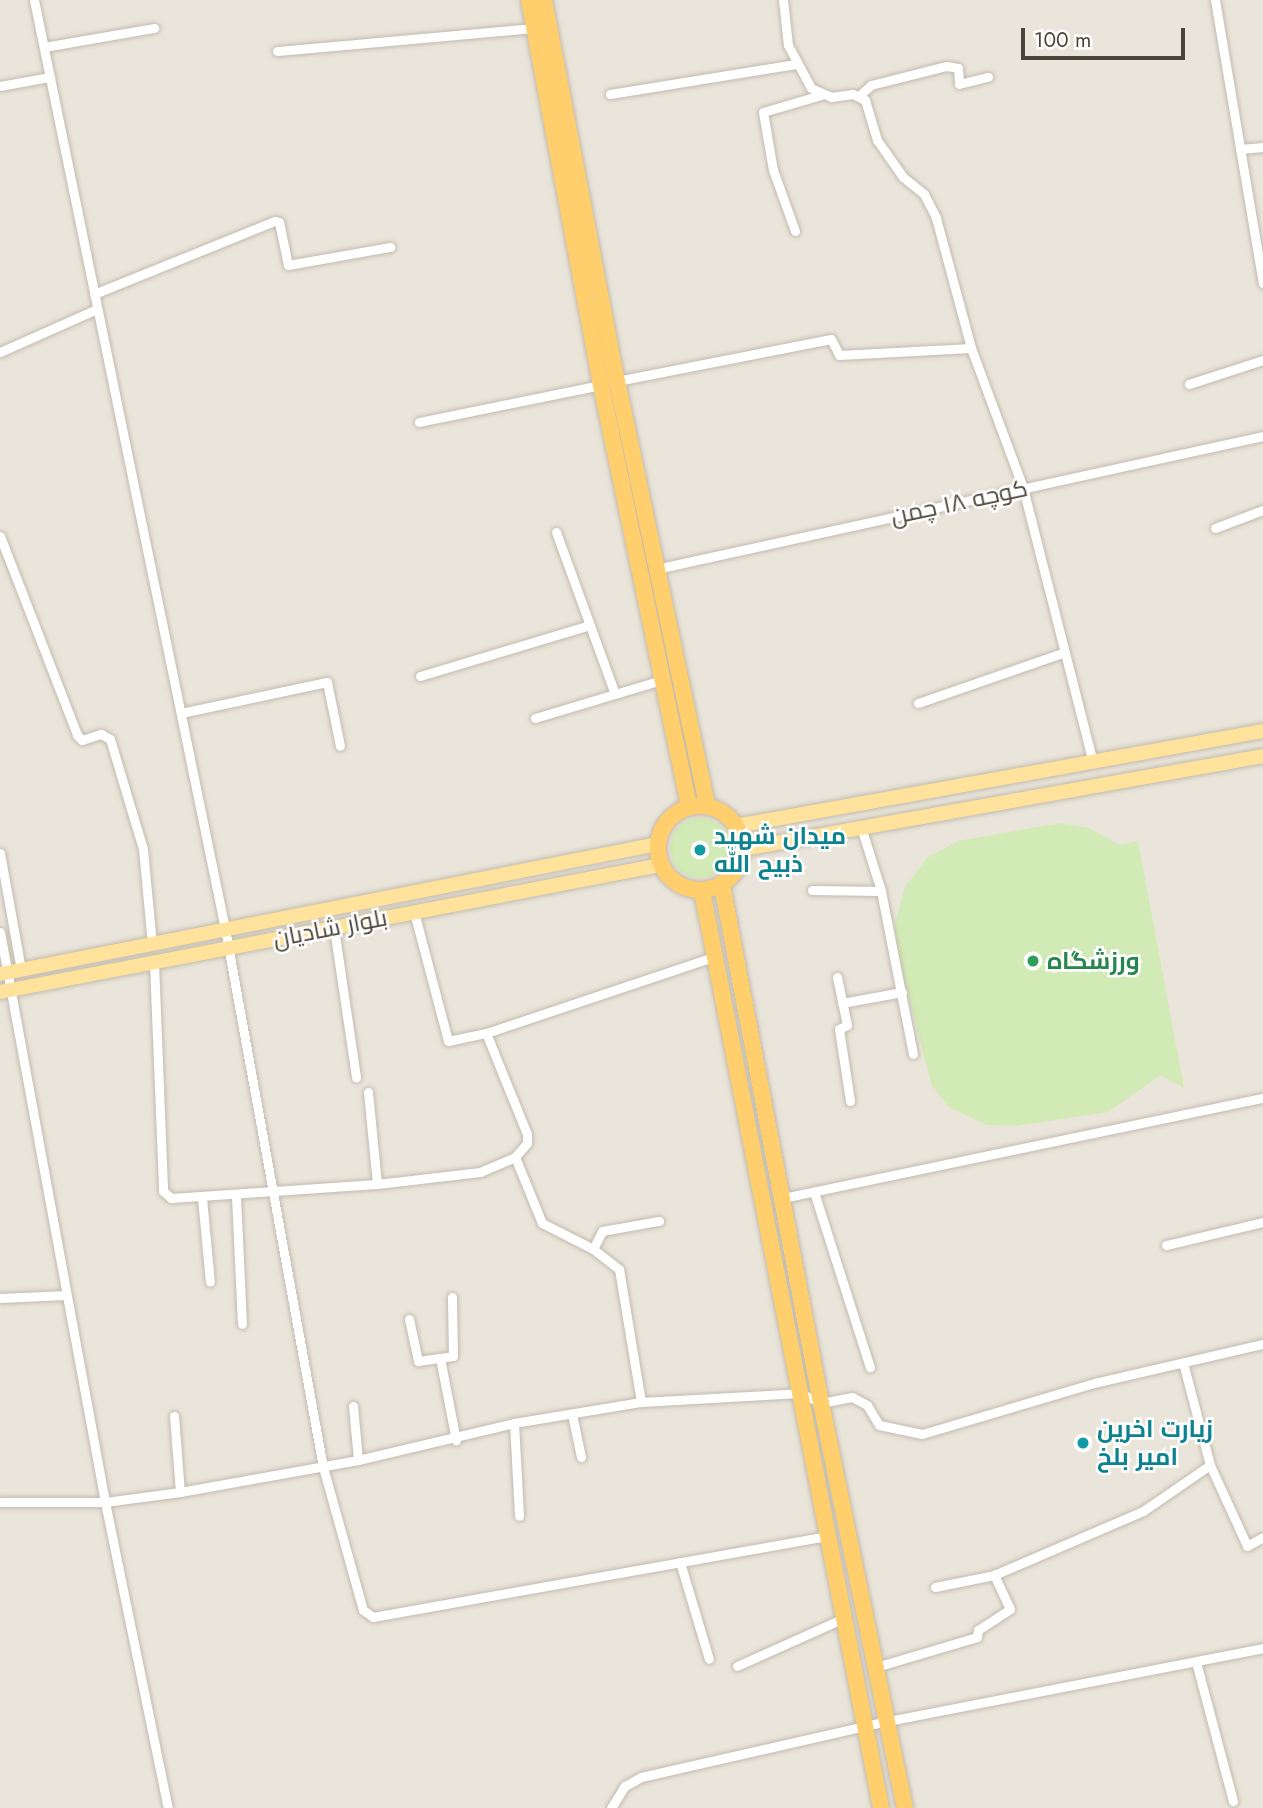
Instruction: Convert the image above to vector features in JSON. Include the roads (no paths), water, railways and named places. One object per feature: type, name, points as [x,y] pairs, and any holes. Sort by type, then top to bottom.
[{"type":"highway","points":[[529,0],[609,383],[656,569],[706,806]]},
{"type":"highway","points":[[544,0],[662,680],[689,807]]},
{"type":"highway","points":[[706,806],[724,813],[736,826],[743,849],[740,863],[722,885],[702,891],[677,885],[661,865],[658,844],[668,820],[689,807],[706,806]]},
{"type":"highway","points":[[722,885],[821,1403],[905,1808]]},
{"type":"highway","points":[[702,891],[881,1808]]},
{"type":"main road","points":[[736,826],[1263,731]]},
{"type":"main road","points":[[743,849],[1263,756]]},
{"type":"main road","name":"بلوار شادیان","points":[[10,972],[658,844]]},
{"type":"main road","name":"بلوار شادیان","points":[[5,991],[661,865]]},
{"type":"street","points":[[34,0],[225,929],[270,1195],[323,1467],[365,1615],[828,1536]]},
{"type":"street","points":[[783,0],[782,20],[796,64],[811,88],[821,95]]},
{"type":"street","points":[[1215,0],[1263,283]]},
{"type":"street","points":[[44,47],[155,28]]},
{"type":"street","points":[[277,51],[535,28]]},
{"type":"street","points":[[610,94],[796,64]]},
{"type":"street","points":[[795,231],[773,170],[762,113],[821,95],[860,95],[871,85],[946,66],[958,68],[959,84],[988,77]]},
{"type":"street","points":[[0,86],[50,77]]},
{"type":"street","points":[[860,95],[877,140],[903,177],[924,194],[936,218],[971,348],[1023,488],[1062,653],[1093,763]]},
{"type":"street","points":[[1240,149],[1263,147]]},
{"type":"street","points":[[94,294],[275,221],[279,222],[288,265],[390,247]]},
{"type":"street","points":[[0,352],[97,309]]},
{"type":"street","points":[[419,422],[831,339],[839,355],[971,348]]},
{"type":"street","points":[[1189,384],[1263,360]]},
{"type":"street","name":"كوچه ١٨ چمن","points":[[656,569],[1263,436]]},
{"type":"street","points":[[1215,528],[1263,510]]},
{"type":"street","points":[[556,532],[615,694]]},
{"type":"street","points":[[0,536],[77,735],[82,740],[101,734],[110,738],[143,849],[152,944]]},
{"type":"street","points":[[420,676],[590,625]]},
{"type":"street","points":[[918,703],[1062,653]]},
{"type":"street","points":[[535,718],[662,680]]},
{"type":"street","points":[[181,713],[327,682],[340,747]]},
{"type":"street","points":[[861,827],[881,891],[913,1054]]},
{"type":"street","points":[[0,853],[10,972],[5,991],[168,1808]]},
{"type":"street","points":[[812,890],[881,891]]},
{"type":"street","points":[[414,912],[448,1041],[486,1033],[713,957]]},
{"type":"street","points":[[334,928],[356,1077]]},
{"type":"street","points":[[0,932],[10,972]]},
{"type":"street","points":[[153,963],[163,1191],[172,1198],[270,1195],[480,1172],[515,1157],[527,1143],[527,1134],[486,1033]]},
{"type":"street","points":[[837,977],[847,1025],[839,1029],[850,1101]]},
{"type":"street","points":[[842,1003],[902,992]]},
{"type":"street","points":[[368,1092],[377,1184]]},
{"type":"street","points":[[783,1198],[1263,1098]]},
{"type":"street","points":[[515,1157],[542,1223],[593,1249],[619,1269],[641,1402]]},
{"type":"street","points":[[814,1192],[870,1367]]},
{"type":"street","points":[[236,1197],[242,1324]]},
{"type":"street","points":[[202,1198],[210,1282]]},
{"type":"street","points":[[593,1249],[602,1231],[659,1221]]},
{"type":"street","points":[[1166,1245],[1263,1222]]},
{"type":"street","points":[[0,1298],[66,1295]]},
{"type":"street","points":[[408,1319],[418,1361],[453,1354],[452,1297]]},
{"type":"street","points":[[0,1502],[105,1502],[180,1492],[456,1440],[514,1423],[641,1402],[800,1393],[821,1403],[852,1396],[867,1405],[879,1425],[922,1434],[1183,1363],[1263,1345]]},
{"type":"street","points":[[440,1358],[456,1440]]},
{"type":"street","points":[[1183,1363],[1210,1465],[1247,1546],[1263,1537]]},
{"type":"street","points":[[352,1406],[358,1460]]},
{"type":"street","points":[[572,1414],[581,1457]]},
{"type":"street","points":[[174,1416],[180,1492]]},
{"type":"street","points":[[514,1423],[519,1516]]},
{"type":"street","points":[[935,1587],[994,1575],[1143,1511],[1210,1465]]},
{"type":"street","points":[[680,1562],[709,1659]]},
{"type":"street","points":[[876,1667],[977,1637],[978,1630],[1010,1609],[994,1575]]},
{"type":"street","points":[[737,1666],[844,1618]]},
{"type":"street","points":[[611,1808],[632,1779],[888,1721],[1263,1648]]},
{"type":"street","points":[[1196,1662],[1233,1801]]},
{"type":"place","name":"میدان شهید ذبیح الله","points":[[700,850]]},
{"type":"place","name":"ورزشگاه","points":[[1033,961]]},
{"type":"place","name":"زیارت اخرین امیر بلخ","points":[[1083,1443]]}]
